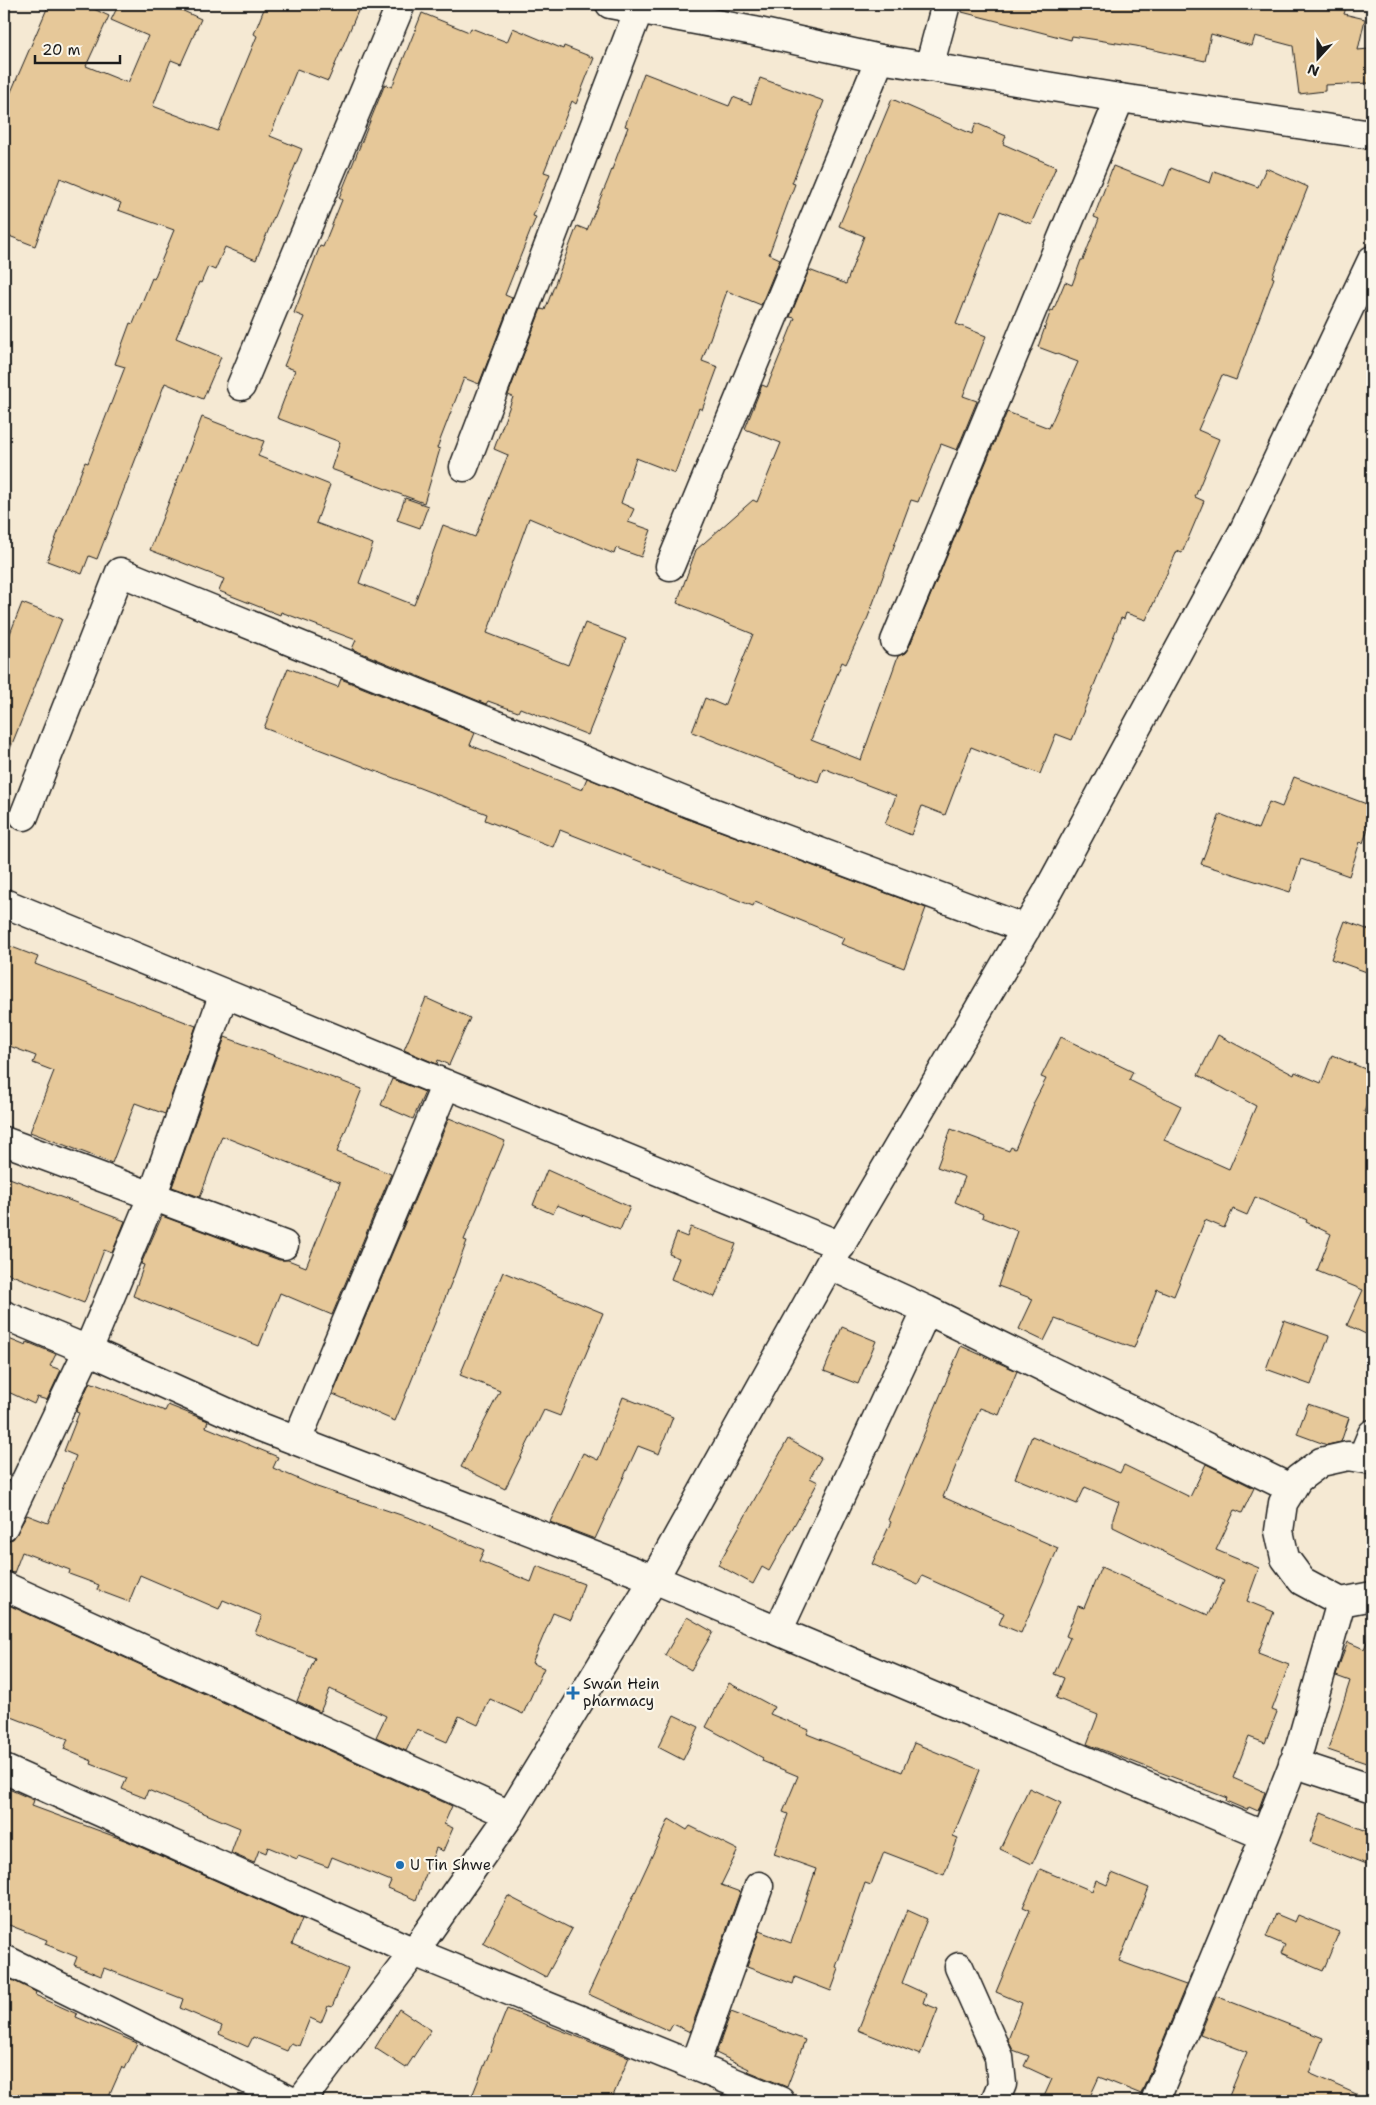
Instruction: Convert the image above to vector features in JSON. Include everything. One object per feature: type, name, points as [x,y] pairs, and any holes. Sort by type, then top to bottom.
[{"type":"street","points":[[241,386],[401,4]]},
{"type":"street","points":[[610,4],[754,31],[880,59],[1372,136]]},
{"type":"street","points":[[928,67],[946,4]]},
{"type":"street","points":[[464,467],[639,9]]},
{"type":"street","points":[[670,566],[880,59]]},
{"type":"street","points":[[895,641],[1120,98]]},
{"type":"street","points":[[301,2101],[414,1952],[510,1816],[654,1579],[835,1256],[1026,929],[1245,528],[1372,260]]},
{"type":"street","points":[[24,816],[120,572],[690,804],[1026,929]]},
{"type":"street","points":[[4,903],[446,1084],[835,1256],[927,1310],[1292,1489]]},
{"type":"street","points":[[4,1526],[88,1350],[152,1197],[224,993]]},
{"type":"street","points":[[298,1440],[446,1084]]},
{"type":"street","points":[[4,1141],[284,1245]]},
{"type":"street","points":[[778,1632],[927,1310]]},
{"type":"street","points":[[4,1315],[88,1350],[253,1424],[654,1579],[1266,1836]]},
{"type":"street","points":[[1369,1451],[1321,1462],[1298,1479],[1283,1503],[1279,1531],[1286,1558],[1302,1581],[1341,1602],[1372,1596]]},
{"type":"street","points":[[4,1586],[510,1816]]},
{"type":"street","points":[[1155,2101],[1266,1836],[1294,1763],[1341,1602]]},
{"type":"street","points":[[1294,1763],[1372,1789]]},
{"type":"street","points":[[4,1769],[414,1952],[780,2101]]},
{"type":"street","points":[[695,2065],[759,1886]]},
{"type":"street","points":[[4,1959],[291,2101]]},
{"type":"street","points":[[958,1967],[999,2057],[1002,2084],[995,2101]]},
{"type":"building","points":[[49,4],[83,4],[109,16],[86,66],[128,83],[148,36],[111,20],[119,4],[168,4],[201,19],[181,64],[171,60],[153,106],[218,131],[257,36],[254,34],[266,4],[361,4],[328,81],[297,69],[270,136],[302,149],[256,260],[225,247],[215,270],[208,267],[201,283],[199,282],[176,338],[221,357],[203,399],[165,383],[97,559],[89,556],[82,574],[47,561],[85,462],[88,463],[125,367],[115,364],[130,323],[133,324],[174,230],[118,210],[121,203],[60,178],[35,246],[4,234],[4,108]]},
{"type":"building","points":[[963,4],[1347,4],[1344,14],[1365,19],[1358,50],[1369,49],[1371,83],[1325,85],[1325,91],[1299,94],[1293,46],[1255,36],[1252,46],[1211,34],[1205,61],[1136,46],[1072,36],[1071,40],[962,12]]},
{"type":"building","points":[[422,13],[469,32],[471,28],[507,42],[513,28],[563,49],[564,46],[594,58],[576,104],[572,101],[544,172],[550,174],[533,216],[536,217],[505,295],[512,298],[479,384],[464,378],[437,448],[440,449],[424,503],[331,469],[340,442],[277,418],[295,370],[284,366],[304,317],[294,313],[320,246],[323,247],[342,200],[339,198],[385,84],[392,87]]},
{"type":"building","points":[[644,73],[729,106],[733,97],[751,104],[760,78],[824,101],[792,183],[795,184],[769,254],[780,259],[761,305],[727,291],[702,361],[718,367],[702,410],[699,408],[675,473],[636,458],[621,503],[634,509],[628,522],[651,530],[641,557],[616,548],[614,554],[529,518],[487,633],[568,665],[585,623],[626,639],[588,735],[520,708],[518,712],[488,701],[486,704],[352,649],[356,640],[281,612],[280,615],[219,591],[224,579],[150,550],[202,417],[264,441],[258,456],[330,485],[316,523],[373,544],[359,583],[414,605],[443,525],[475,537],[508,455],[494,449],[513,397],[508,395],[541,309],[545,310],[577,226],[587,230],[628,127],[625,126]]},
{"type":"building","points":[[892,99],[972,134],[976,123],[1006,136],[1003,144],[1056,167],[1031,224],[1000,211],[956,324],[986,336],[963,396],[977,401],[957,450],[941,444],[918,502],[911,500],[868,617],[846,664],[842,662],[811,740],[861,760],[898,656],[905,653],[909,647],[1007,412],[1049,428],[1078,362],[1038,347],[1051,310],[1053,311],[1065,282],[1072,285],[1081,260],[1083,260],[1099,219],[1094,217],[1113,166],[1164,186],[1171,168],[1210,183],[1214,171],[1258,187],[1266,168],[1308,187],[1272,277],[1274,278],[1236,380],[1222,375],[1198,430],[1219,439],[1195,497],[1204,501],[1182,553],[1177,551],[1146,620],[1126,613],[1124,619],[1121,618],[1072,740],[1056,734],[1040,774],[971,747],[945,815],[922,806],[911,835],[885,824],[896,796],[823,768],[818,782],[692,732],[705,698],[724,706],[753,634],[677,603],[696,550],[753,500],[757,502],[781,443],[745,429],[762,385],[767,387],[795,318],[790,317],[809,270],[846,284],[864,236],[839,226]]},
{"type":"building","points":[[405,498],[428,506],[420,528],[397,520]]},
{"type":"building","points":[[22,603],[62,619],[6,759],[4,758],[4,649]]},
{"type":"building","points":[[288,668],[338,687],[341,679],[475,733],[470,745],[582,790],[587,778],[685,818],[926,908],[904,968],[841,944],[844,938],[755,902],[753,906],[560,830],[553,847],[485,820],[487,814],[264,728]]},
{"type":"building","points":[[1294,777],[1372,806],[1372,817],[1363,843],[1360,842],[1349,876],[1301,859],[1290,892],[1201,864],[1220,814],[1258,829],[1269,802],[1282,807]]},
{"type":"building","points":[[1345,921],[1372,931],[1372,974],[1331,959]]},
{"type":"building","points":[[4,944],[38,957],[35,964],[196,1026],[165,1114],[135,1103],[112,1163],[30,1132],[54,1071],[33,1063],[36,1056],[4,1044]]},
{"type":"building","points":[[426,998],[470,1018],[449,1065],[438,1060],[437,1064],[404,1050]]},
{"type":"building","points":[[1218,1035],[1294,1075],[1295,1072],[1321,1083],[1332,1055],[1372,1072],[1372,1092],[1364,1112],[1372,1115],[1372,1337],[1347,1325],[1363,1290],[1317,1271],[1331,1234],[1306,1222],[1307,1220],[1255,1197],[1247,1215],[1233,1209],[1224,1228],[1205,1220],[1174,1296],[1157,1289],[1134,1348],[1055,1319],[1044,1341],[1019,1329],[1033,1299],[998,1286],[1017,1231],[982,1217],[983,1214],[955,1202],[965,1177],[937,1167],[951,1129],[1009,1151],[1011,1147],[1015,1149],[1033,1104],[1046,1079],[1041,1077],[1061,1037],[1133,1072],[1129,1080],[1181,1106],[1164,1140],[1229,1169],[1256,1106],[1198,1075]]},
{"type":"building","points":[[225,1037],[362,1089],[337,1152],[391,1174],[332,1315],[280,1293],[259,1346],[133,1296],[144,1265],[141,1264],[162,1216],[279,1260],[288,1260],[306,1267],[340,1183],[222,1136],[200,1197],[172,1187]]},
{"type":"building","points":[[392,1079],[425,1092],[413,1119],[381,1105]]},
{"type":"building","points":[[449,1118],[505,1141],[464,1240],[467,1241],[454,1276],[395,1421],[333,1394]]},
{"type":"building","points":[[547,1170],[630,1207],[620,1230],[557,1205],[553,1214],[533,1205]]},
{"type":"building","points":[[4,1176],[125,1221],[112,1253],[104,1250],[84,1303],[4,1272]]},
{"type":"building","points":[[691,1227],[736,1244],[715,1297],[671,1279],[679,1258],[669,1254],[677,1233],[687,1237]]},
{"type":"building","points":[[503,1272],[603,1313],[560,1416],[544,1410],[505,1489],[461,1467],[500,1391],[460,1375]]},
{"type":"building","points":[[1284,1320],[1329,1336],[1311,1385],[1266,1369]]},
{"type":"building","points":[[842,1327],[876,1341],[858,1384],[824,1371]]},
{"type":"building","points":[[4,1337],[26,1346],[27,1342],[56,1354],[50,1366],[61,1370],[47,1400],[37,1397],[34,1404],[4,1390]]},
{"type":"building","points":[[961,1346],[1017,1371],[999,1415],[980,1408],[943,1497],[1058,1548],[1021,1633],[999,1624],[1004,1613],[922,1576],[918,1585],[872,1564],[891,1522],[888,1520]]},
{"type":"building","points":[[90,1382],[165,1411],[168,1405],[208,1421],[206,1427],[278,1457],[273,1468],[317,1487],[413,1519],[484,1550],[479,1561],[531,1582],[537,1566],[584,1584],[571,1620],[553,1613],[532,1663],[544,1668],[523,1714],[490,1699],[478,1725],[459,1716],[447,1742],[417,1729],[406,1751],[376,1737],[386,1716],[330,1689],[320,1712],[297,1701],[315,1658],[255,1633],[262,1616],[223,1600],[219,1609],[140,1575],[129,1602],[97,1590],[99,1585],[69,1574],[70,1570],[22,1552],[14,1573],[4,1571],[4,1541],[13,1539],[27,1515],[48,1523],[76,1456],[64,1451],[79,1413],[76,1412]]},
{"type":"building","points":[[623,1397],[673,1417],[659,1454],[638,1446],[595,1539],[550,1522],[583,1453],[598,1460]]},
{"type":"building","points":[[1308,1404],[1349,1418],[1341,1442],[1327,1445],[1297,1434]]},
{"type":"building","points":[[1032,1436],[1120,1473],[1124,1465],[1190,1497],[1206,1464],[1254,1488],[1242,1513],[1235,1510],[1216,1550],[1259,1568],[1247,1601],[1274,1612],[1258,1653],[1289,1665],[1272,1710],[1277,1712],[1265,1743],[1249,1737],[1233,1778],[1265,1792],[1258,1811],[1249,1807],[1247,1810],[1226,1801],[1227,1798],[1087,1744],[1098,1715],[1056,1698],[1064,1678],[1054,1674],[1070,1638],[1066,1636],[1078,1606],[1084,1608],[1101,1567],[1208,1615],[1224,1581],[1113,1527],[1113,1518],[1119,1502],[1085,1487],[1077,1504],[1015,1478]]},
{"type":"building","points":[[788,1439],[821,1458],[810,1478],[818,1482],[769,1571],[762,1567],[753,1584],[718,1565]]},
{"type":"building","points":[[4,1603],[452,1806],[444,1824],[453,1828],[443,1851],[436,1848],[416,1900],[388,1888],[391,1881],[332,1857],[328,1867],[298,1856],[297,1859],[268,1847],[266,1853],[259,1850],[254,1863],[231,1853],[240,1828],[148,1790],[145,1798],[122,1789],[127,1778],[91,1764],[92,1761],[64,1749],[68,1739],[4,1714]]},
{"type":"building","points":[[687,1617],[713,1632],[691,1670],[665,1655]]},
{"type":"building","points":[[1372,1630],[1372,1765],[1328,1750],[1350,1681],[1336,1676],[1341,1660],[1348,1642],[1364,1649]]},
{"type":"building","points":[[729,1683],[774,1707],[770,1714],[809,1730],[807,1734],[902,1772],[914,1743],[980,1770],[953,1836],[958,1838],[944,1875],[884,1852],[871,1885],[865,1883],[836,1967],[839,1969],[831,1991],[795,1977],[793,1984],[747,1967],[759,1931],[791,1943],[816,1869],[774,1854],[788,1814],[783,1812],[798,1776],[762,1761],[763,1758],[706,1727]]},
{"type":"building","points":[[674,1715],[699,1727],[683,1760],[658,1747]]},
{"type":"building","points":[[4,1787],[34,1800],[32,1806],[127,1841],[302,1919],[292,1944],[348,1969],[332,2007],[328,2006],[321,2023],[310,2018],[299,2046],[291,2043],[287,2051],[253,2037],[248,2047],[219,2034],[222,2026],[180,2008],[183,1999],[104,1968],[101,1976],[74,1965],[77,1957],[45,1944],[47,1940],[4,1923]]},
{"type":"building","points":[[1029,1788],[1061,1803],[1032,1864],[1000,1849]]},
{"type":"building","points":[[1321,1813],[1372,1833],[1372,1866],[1310,1842]]},
{"type":"building","points":[[669,1819],[687,1830],[690,1826],[738,1850],[721,1885],[740,1892],[690,2032],[673,2024],[669,2031],[588,1994]]},
{"type":"building","points":[[1040,1869],[1092,1891],[1096,1880],[1107,1885],[1112,1873],[1149,1888],[1119,1961],[1186,1985],[1141,2094],[1099,2077],[1088,2101],[1042,2101],[1052,2079],[1024,2066],[1029,2056],[1013,2050],[1008,2040],[1022,2003],[996,1992],[1030,1910],[1023,1907]]},
{"type":"building","points":[[508,1896],[572,1929],[546,1977],[483,1943]]},
{"type":"building","points":[[907,1910],[927,1919],[902,1983],[926,1994],[923,2003],[938,2009],[920,2055],[858,2030]]},
{"type":"building","points":[[1276,1914],[1295,1922],[1298,1915],[1339,1932],[1323,1971],[1281,1953],[1285,1945],[1266,1937]]},
{"type":"building","points":[[4,1976],[36,1992],[35,1995],[77,2014],[76,2017],[137,2043],[125,2069],[122,2067],[107,2101],[4,2101]]},
{"type":"building","points":[[1216,1996],[1323,2038],[1309,2073],[1372,2101],[1227,2101],[1247,2052],[1200,2034]]},
{"type":"building","points":[[399,2009],[431,2030],[406,2068],[375,2048]]},
{"type":"building","points":[[507,2009],[629,2057],[611,2101],[470,2101]]},
{"type":"building","points":[[731,2012],[805,2040],[787,2087],[748,2071],[749,2069],[716,2053]]},
{"type":"place","name":"Swan Hein pharmacy","points":[[573,1693]]},
{"type":"place","name":"U Tin Shwe","points":[[400,1865]]}]
